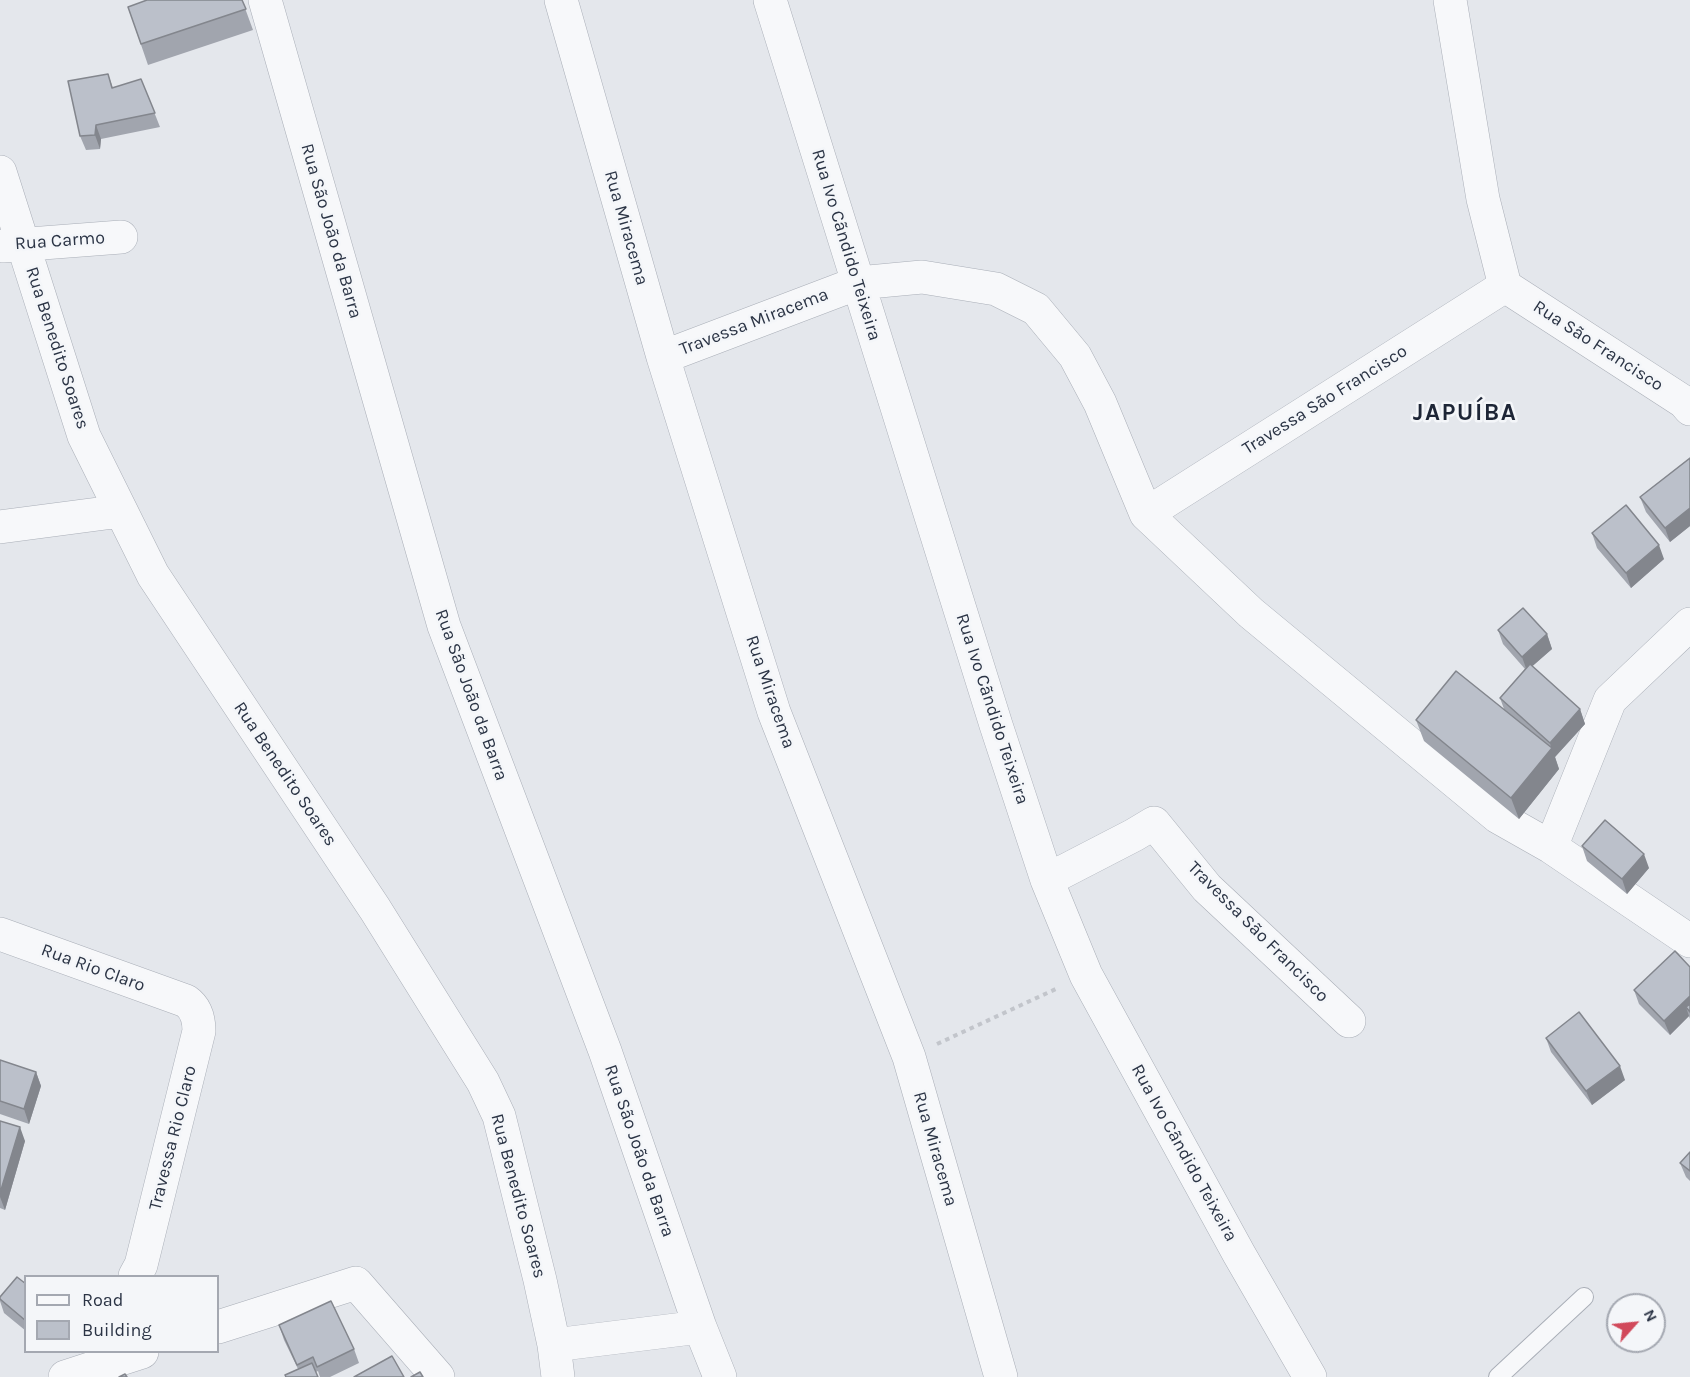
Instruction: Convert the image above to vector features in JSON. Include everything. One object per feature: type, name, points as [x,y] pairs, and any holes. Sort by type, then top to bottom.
[{"type":"street","name":"Rua São João da Barra","points":[[265,0],[444,626],[605,1051],[699,1327],[720,1377]]},
{"type":"street","name":"Rua Miracema","points":[[561,0],[663,357],[774,712],[909,1058],[1001,1377]]},
{"type":"street","name":"Rua Ivo Cãndido Teixeira","points":[[770,0],[996,725],[1047,880],[1086,975],[1239,1254],[1310,1377]]},
{"type":"street","points":[[1450,0],[1483,199],[1505,286]]},
{"type":"street","name":"Rua Benedito Soares","points":[[0,172],[12,245],[84,436],[153,575],[375,909],[483,1082],[499,1116],[540,1280],[554,1345],[558,1377]]},
{"type":"street","name":"Rua Carmo","points":[[12,245],[121,237]]},
{"type":"street","name":"Travessa Miracema","points":[[663,357],[858,283],[922,277],[996,289],[1036,309],[1075,356],[1100,403],[1146,514]]},
{"type":"street","name":"Rua São Francisco","points":[[1505,286],[1684,402],[1690,409]]},
{"type":"street","name":"Travessa São Francisco","points":[[1146,514],[1505,286]]},
{"type":"street","points":[[0,526],[121,511]]},
{"type":"street","points":[[1146,514],[1251,613],[1489,810],[1551,847],[1690,941]]},
{"type":"street","points":[[1551,847],[1610,700],[1690,624]]},
{"type":"street","name":"Travessa São Francisco","points":[[1047,880],[1154,823],[1207,888],[1349,1021]]},
{"type":"street","name":"Rua Rio Claro","points":[[0,934],[186,1001]]},
{"type":"street","name":"Travessa Rio Claro","points":[[136,1275],[141,1265],[199,1031],[195,1010],[186,1001]]},
{"type":"street","points":[[219,1328],[356,1283],[438,1377]]},
{"type":"street","points":[[554,1345],[699,1327]]},
{"type":"street","points":[[84,1366],[138,1353]]},
{"type":"lane","points":[[1498,1377],[1584,1297]]},
{"type":"path","points":[[909,1058],[1086,975]]},
{"type":"building","points":[[147,0],[242,0],[246,9],[141,44],[128,7]]},
{"type":"building","points":[[108,74],[112,88],[141,79],[155,113],[96,125],[95,135],[80,136],[68,81]]},
{"type":"building","points":[[1690,458],[1690,508],[1665,528],[1640,497]]},
{"type":"building","points":[[1626,505],[1659,545],[1626,573],[1592,533]]},
{"type":"building","points":[[1523,608],[1547,634],[1522,657],[1498,630]]},
{"type":"building","points":[[1530,664],[1580,709],[1550,743],[1500,698]]},
{"type":"building","points":[[1456,671],[1552,748],[1511,798],[1416,720]]},
{"type":"building","points":[[1605,820],[1644,854],[1622,879],[1582,846]]},
{"type":"building","points":[[1675,951],[1690,967],[1690,996],[1664,1021],[1634,990]]},
{"type":"building","points":[[1579,1012],[1620,1066],[1586,1091],[1546,1038]]},
{"type":"building","points":[[0,1060],[36,1072],[24,1109],[0,1101]]},
{"type":"building","points":[[0,1121],[20,1127],[0,1193]]},
{"type":"building","points":[[1690,1152],[1690,1171],[1680,1163]]},
{"type":"building","points":[[17,1277],[24,1282],[24,1319],[0,1299]]},
{"type":"building","points":[[331,1301],[354,1349],[317,1367],[313,1357],[297,1365],[279,1325]]},
{"type":"building","points":[[392,1356],[404,1377],[354,1377]]},
{"type":"building","points":[[312,1363],[318,1377],[286,1377],[285,1375]]},
{"type":"building","points":[[420,1372],[423,1377],[411,1377]]},
{"type":"district","name":"JAPUÍBA","points":[[1465,413]]}]
